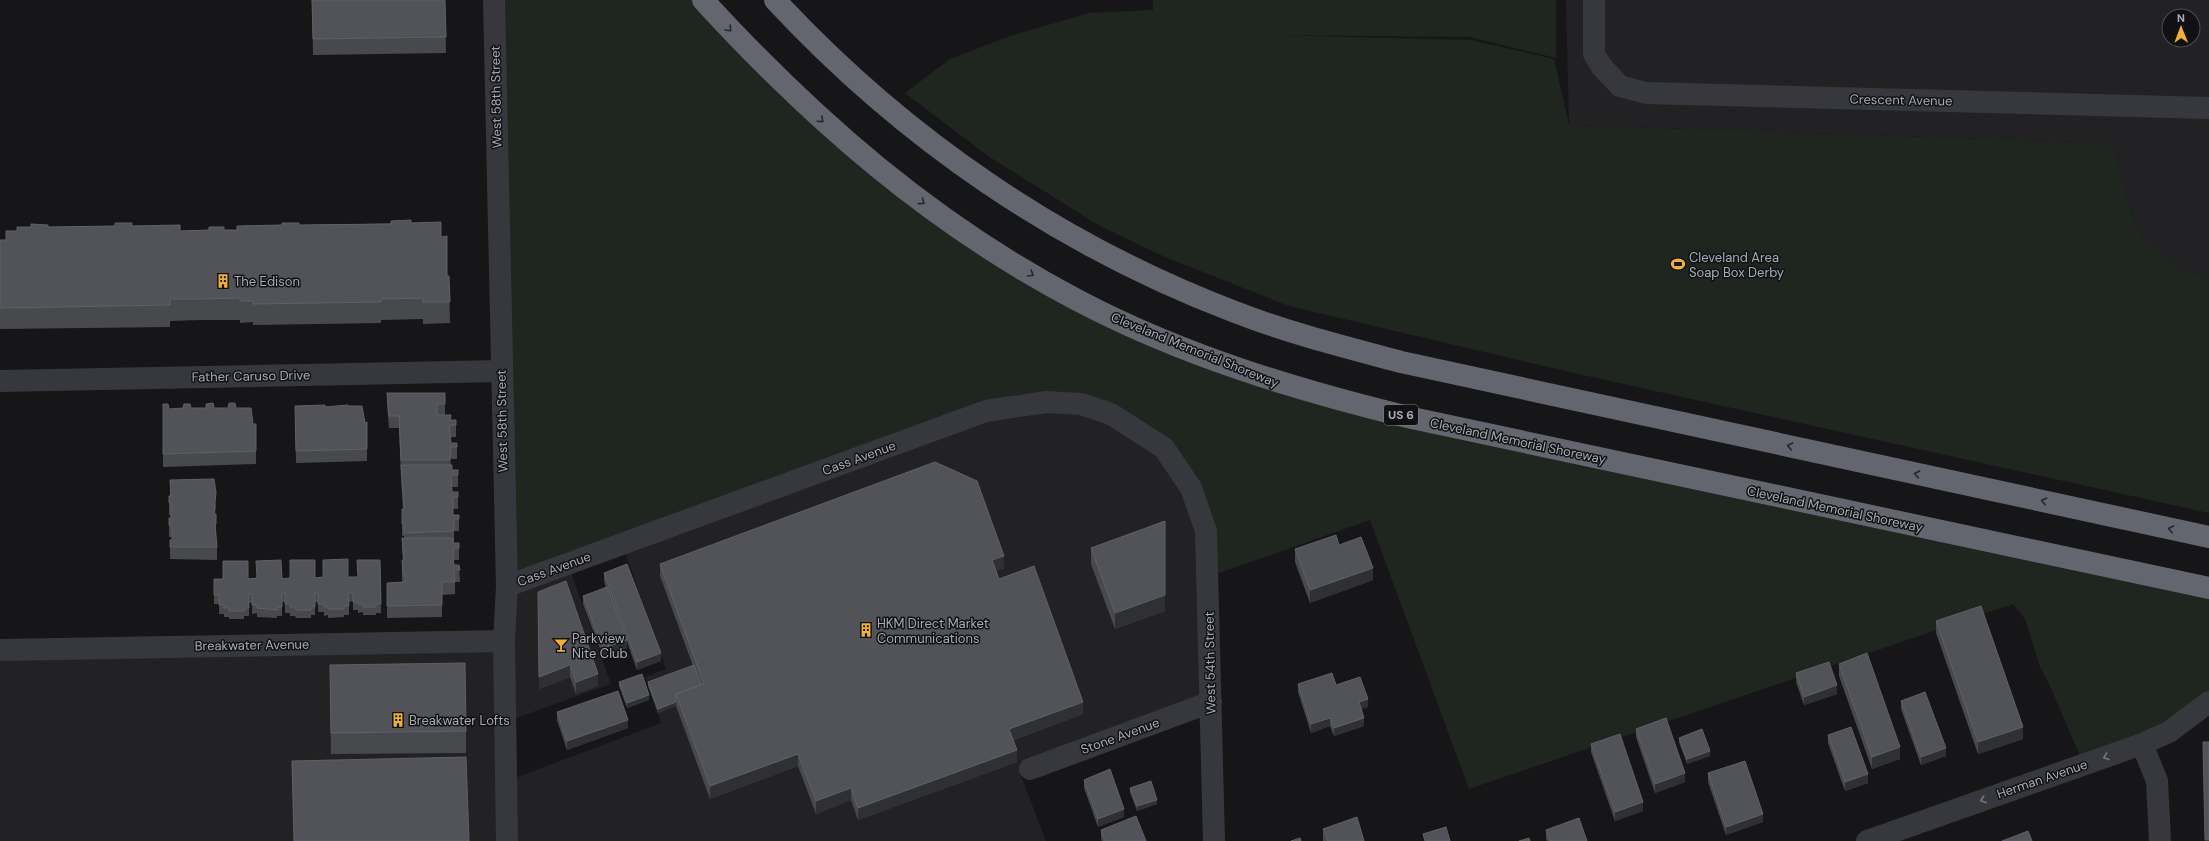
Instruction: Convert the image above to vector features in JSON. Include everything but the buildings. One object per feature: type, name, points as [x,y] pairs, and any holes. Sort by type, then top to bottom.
[{"type":"highway","name":"Cleveland Memorial Shoreway","points":[[703,0],[783,84],[821,119],[884,174],[958,228],[1079,301],[1120,321],[1203,356],[1327,398],[1412,418],[2209,588]]},
{"type":"highway","points":[[775,0],[833,60],[892,112],[937,148],[1003,194],[1039,217],[1115,259],[1236,312],[1318,340],[1401,362],[2209,537]]},
{"type":"street","name":"West 58th Street","points":[[494,0],[501,371],[507,586],[504,641],[507,841]]},
{"type":"street","name":"Crescent Avenue","points":[[1594,0],[1594,54],[1602,67],[1620,86],[1646,94],[2209,108]]},
{"type":"street","name":"Father Caruso Drive","points":[[0,381],[501,371]]},
{"type":"street","name":"Cass Avenue","points":[[507,586],[986,411],[1046,402],[1081,404],[1111,414],[1164,448],[1191,488]]},
{"type":"street","name":"West 54th Street","points":[[1191,488],[1206,532],[1214,841]]},
{"type":"street","name":"Breakwater Avenue","points":[[0,650],[504,641]]},
{"type":"street","name":"Stone Avenue","points":[[1030,769],[1211,702]]},
{"type":"street","name":"Herman Avenue","points":[[1867,841],[2142,744],[2169,732],[2209,702]]},
{"type":"street","points":[[2142,744],[2157,781],[2160,841]]},
{"type":"shaded area","points":[[494,0],[703,0],[751,52],[999,255],[1282,384],[2209,588],[2209,702],[2084,765],[2049,684],[2040,667],[2025,619],[2013,604],[1469,789],[1370,520],[1208,577],[1191,488],[1111,414],[1046,402],[507,586]]},
{"type":"shaded area","name":"Cleveland Area Soap Box Derby","points":[[1153,0],[1556,0],[1556,58],[1469,37],[1272,35],[1471,40],[1554,59],[1569,125],[2113,143],[2132,215],[2142,237],[2183,270],[2209,277],[2209,513],[1587,376],[1289,306],[1165,257],[1100,226],[988,156],[905,93],[950,59],[1010,36],[1089,13],[1153,10]]},
{"type":"shaded area","points":[[1566,0],[2209,0],[2209,277],[2183,270],[2142,237],[2132,215],[2113,143],[1569,125]]},
{"type":"shaded area","points":[[986,411],[1111,414],[1191,488],[1211,702],[1020,773],[1046,841],[0,841],[0,650],[504,641],[507,586],[568,564],[611,684],[505,722],[507,781],[661,723],[645,677],[666,669],[622,544]]},
{"type":"place","name":"Cleveland Area Soap Box Derby","points":[[1678,264]]},
{"type":"place","name":"The Edison","points":[[223,281]]},
{"type":"place","name":"HKM Direct Market Communications","points":[[866,630]]},
{"type":"place","name":"Parkview Nite Club","points":[[561,645]]},
{"type":"place","name":"Breakwater Lofts","points":[[398,720]]}]
